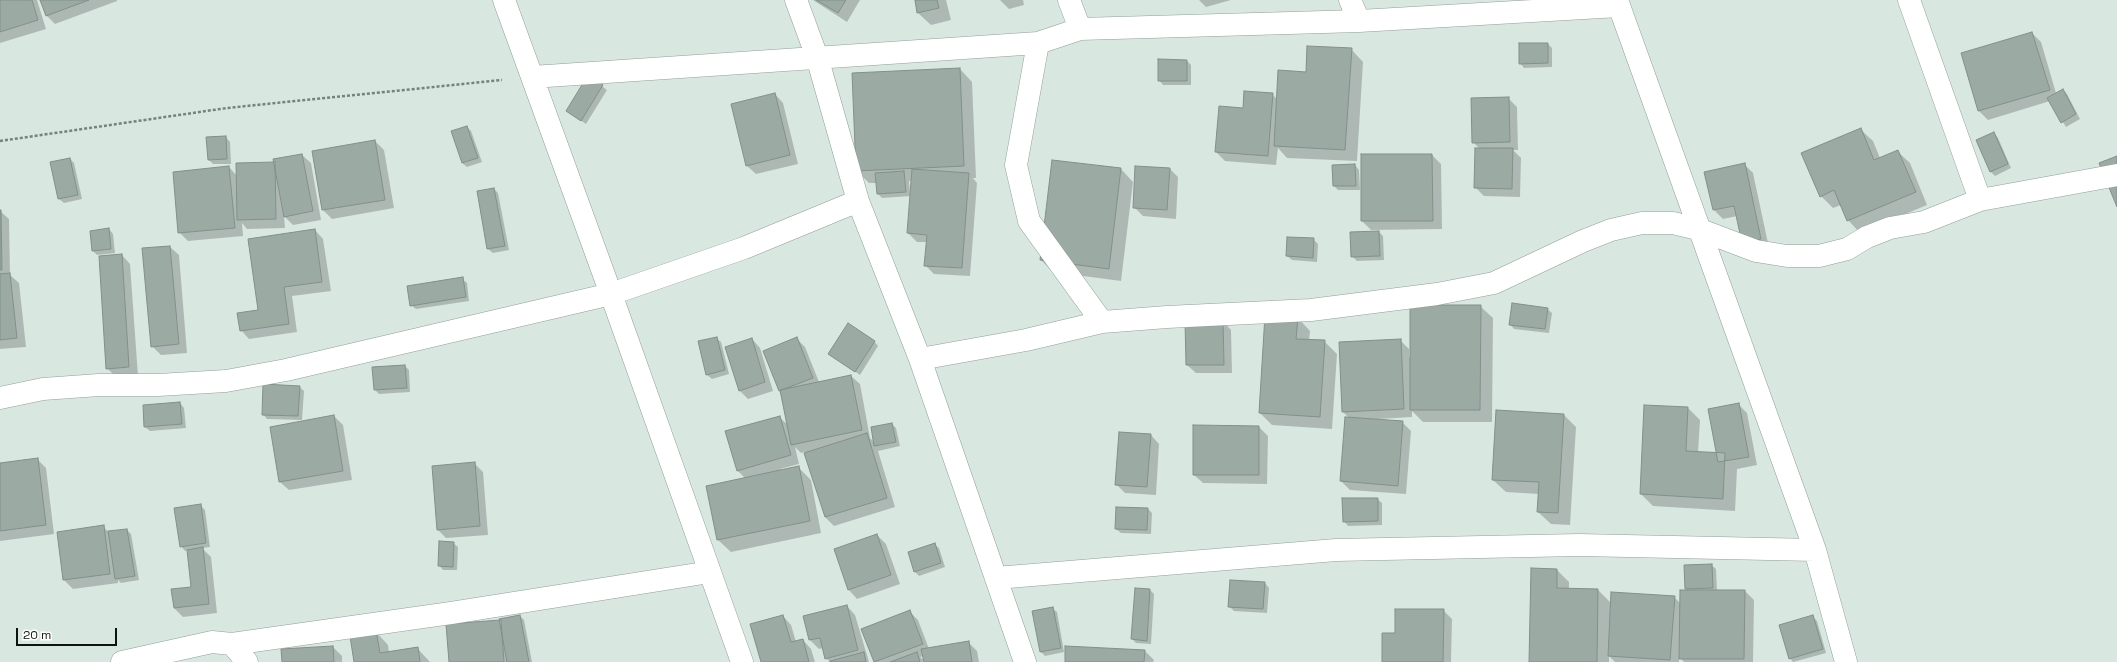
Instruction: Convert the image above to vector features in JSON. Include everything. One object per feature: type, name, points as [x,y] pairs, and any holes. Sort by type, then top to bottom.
[{"type":"street","points":[[504,0],[611,294],[742,662]]},
{"type":"street","points":[[796,0],[817,57],[858,201],[920,359],[1025,662]]},
{"type":"street","points":[[1069,0],[1080,29]]},
{"type":"street","points":[[1350,0],[1359,21]]},
{"type":"street","points":[[1909,0],[1980,200]]},
{"type":"street","points":[[532,77],[1038,43],[1080,29],[1359,21],[1618,3],[1698,229],[1815,550],[1846,662]]},
{"type":"street","points":[[1038,43],[1016,165],[1029,221],[1102,322]]},
{"type":"street","points":[[920,359],[1026,340],[1102,322],[1167,317],[1311,310],[1437,294],[1494,283],[1611,230],[1642,223],[1673,223],[1698,229],[1756,251],[1787,256],[1818,256],[1847,249],[1866,237],[1884,231],[1924,222],[1980,200],[2117,175]]},
{"type":"street","points":[[0,398],[43,389],[99,385],[158,385],[226,381],[286,370],[611,294],[744,248],[858,201]]},
{"type":"street","points":[[996,578],[1336,550],[1579,545],[1815,550]]},
{"type":"street","points":[[122,662],[212,642],[232,644],[451,613],[710,572]]},
{"type":"street","points":[[232,644],[247,662]]},
{"type":"path","points":[[0,141],[227,108],[532,77]]},
{"type":"building","points":[[0,0],[32,0],[38,20],[0,32]]},
{"type":"building","points":[[40,0],[89,0],[46,16]]},
{"type":"building","points":[[816,0],[846,0],[838,13]]},
{"type":"building","points":[[915,0],[937,0],[939,8],[917,13]]},
{"type":"building","points":[[2032,32],[2050,90],[1978,111],[1961,53]]},
{"type":"building","points":[[1519,43],[1548,43],[1548,63],[1519,64]]},
{"type":"building","points":[[1307,46],[1352,48],[1345,150],[1274,146],[1278,70],[1306,72]]},
{"type":"building","points":[[1158,59],[1187,60],[1187,81],[1158,81]]},
{"type":"building","points":[[960,68],[964,166],[856,171],[852,73]]},
{"type":"building","points":[[588,75],[603,85],[581,121],[566,111]]},
{"type":"building","points":[[2063,89],[2076,114],[2061,123],[2047,98]]},
{"type":"building","points":[[1244,91],[1273,93],[1268,156],[1215,152],[1219,106],[1243,108]]},
{"type":"building","points":[[775,93],[790,155],[746,166],[731,104]]},
{"type":"building","points":[[1509,97],[1510,142],[1472,143],[1471,98]]},
{"type":"building","points":[[467,126],[478,158],[462,163],[451,131]]},
{"type":"building","points":[[1861,128],[1874,160],[1898,150],[1916,192],[1847,221],[1834,190],[1820,197],[1801,153]]},
{"type":"building","points":[[1994,132],[2008,164],[1990,172],[1976,140]]},
{"type":"building","points":[[226,136],[227,159],[208,160],[206,137]]},
{"type":"building","points":[[375,140],[385,200],[322,210],[312,151]]},
{"type":"building","points":[[1475,148],[1513,148],[1512,189],[1474,188]]},
{"type":"building","points":[[302,154],[313,211],[284,217],[273,159]]},
{"type":"building","points":[[1361,154],[1432,154],[1433,221],[1361,221]]},
{"type":"building","points":[[2117,156],[2117,207],[2099,163]]},
{"type":"building","points":[[70,158],[78,195],[58,199],[50,162]]},
{"type":"building","points":[[1052,160],[1121,168],[1109,269],[1040,260]]},
{"type":"building","points":[[275,162],[276,219],[237,220],[236,163]]},
{"type":"building","points":[[1745,163],[1761,239],[1742,243],[1734,206],[1713,210],[1704,172]]},
{"type":"building","points":[[1355,164],[1356,186],[1333,186],[1332,165]]},
{"type":"building","points":[[229,166],[235,228],[178,233],[173,172]]},
{"type":"building","points":[[1135,166],[1170,168],[1167,210],[1133,208]]},
{"type":"building","points":[[912,169],[969,173],[962,268],[924,266],[927,235],[907,233]]},
{"type":"building","points":[[904,171],[906,192],[877,194],[875,173]]},
{"type":"building","points":[[494,188],[505,246],[487,249],[477,191]]},
{"type":"building","points":[[1,210],[2,270],[0,270]]},
{"type":"building","points":[[109,228],[111,249],[92,251],[90,231]]},
{"type":"building","points":[[315,229],[322,282],[284,287],[289,324],[240,331],[237,313],[258,310],[248,239]]},
{"type":"building","points":[[1379,231],[1380,256],[1351,257],[1350,232]]},
{"type":"building","points":[[1287,237],[1314,238],[1313,258],[1286,256]]},
{"type":"building","points":[[170,246],[179,344],[151,347],[142,248]]},
{"type":"building","points":[[122,254],[129,367],[106,369],[99,256]]},
{"type":"building","points":[[10,273],[17,338],[0,340],[0,274]]},
{"type":"building","points":[[463,277],[466,297],[410,306],[407,286]]},
{"type":"building","points":[[1512,303],[1548,308],[1545,329],[1509,325]]},
{"type":"building","points":[[1410,305],[1481,305],[1480,410],[1410,410]]},
{"type":"building","points":[[1265,315],[1298,317],[1296,339],[1325,340],[1320,417],[1259,413]]},
{"type":"building","points":[[1223,320],[1224,365],[1186,365],[1185,321]]},
{"type":"building","points":[[848,323],[875,341],[855,372],[828,354]]},
{"type":"building","points":[[717,337],[725,370],[706,375],[698,341]]},
{"type":"building","points":[[797,337],[813,378],[779,391],[763,351]]},
{"type":"building","points":[[752,338],[765,382],[739,391],[725,347]]},
{"type":"building","points":[[1401,339],[1404,409],[1342,412],[1339,342]]},
{"type":"building","points":[[405,365],[407,388],[374,390],[372,367]]},
{"type":"building","points":[[851,375],[862,430],[791,445],[780,390]]},
{"type":"building","points":[[263,384],[300,386],[298,416],[262,415]]},
{"type":"building","points":[[180,402],[182,424],[144,427],[143,405]]},
{"type":"building","points":[[1739,403],[1749,457],[1718,462],[1708,409]]},
{"type":"building","points":[[1644,405],[1688,407],[1686,451],[1725,453],[1723,499],[1640,494]]},
{"type":"building","points":[[1496,410],[1564,414],[1558,513],[1537,512],[1539,482],[1492,480]]},
{"type":"building","points":[[334,415],[343,471],[279,482],[270,427]]},
{"type":"building","points":[[780,416],[791,455],[737,471],[725,431]]},
{"type":"building","points":[[1345,417],[1403,421],[1398,486],[1340,481]]},
{"type":"building","points":[[892,423],[896,442],[874,446],[871,427]]},
{"type":"building","points":[[1193,425],[1259,426],[1259,475],[1193,475]]},
{"type":"building","points":[[1119,432],[1151,434],[1147,487],[1115,485]]},
{"type":"building","points":[[867,433],[887,498],[825,517],[804,453]]},
{"type":"building","points":[[38,458],[46,525],[0,531],[0,463]]},
{"type":"building","points":[[475,462],[480,526],[437,530],[432,466]]},
{"type":"building","points":[[799,466],[810,521],[717,540],[706,486]]},
{"type":"building","points":[[1342,498],[1378,498],[1378,521],[1343,522]]},
{"type":"building","points":[[201,504],[206,543],[180,547],[174,508]]},
{"type":"building","points":[[1116,507],[1148,508],[1147,530],[1115,529]]},
{"type":"building","points":[[104,525],[110,574],[63,580],[57,532]]},
{"type":"building","points":[[127,529],[135,576],[115,579],[108,531]]},
{"type":"building","points":[[877,534],[891,575],[848,590],[834,549]]},
{"type":"building","points":[[439,541],[454,542],[453,567],[438,566]]},
{"type":"building","points":[[935,543],[941,563],[914,572],[908,552]]},
{"type":"building","points":[[203,547],[209,604],[174,608],[171,589],[191,587],[187,550]]},
{"type":"building","points":[[1712,564],[1713,588],[1685,589],[1684,565]]},
{"type":"building","points":[[1531,568],[1557,569],[1557,588],[1598,589],[1597,662],[1529,662]]},
{"type":"building","points":[[1230,580],[1265,582],[1263,609],[1228,607]]},
{"type":"building","points":[[1135,588],[1150,589],[1147,641],[1131,639]]},
{"type":"building","points":[[1680,590],[1745,590],[1744,659],[1679,659]]},
{"type":"building","points":[[1611,592],[1675,596],[1670,660],[1608,656]]},
{"type":"building","points":[[847,605],[858,650],[825,659],[820,638],[809,640],[803,616]]},
{"type":"building","points":[[1053,607],[1061,648],[1040,652],[1032,611]]},
{"type":"building","points":[[1395,609],[1444,609],[1443,662],[1382,662],[1382,633],[1395,633]]},
{"type":"building","points":[[910,610],[923,644],[874,662],[861,629]]},
{"type":"building","points":[[520,615],[529,662],[507,662],[499,619]]},
{"type":"building","points":[[783,615],[791,642],[803,639],[809,662],[761,662],[750,624]]},
{"type":"building","points":[[1813,615],[1823,649],[1789,659],[1779,625]]},
{"type":"building","points":[[501,620],[504,662],[449,662],[446,624]]},
{"type":"building","points":[[376,631],[380,653],[418,647],[420,662],[354,662],[350,636]]},
{"type":"building","points":[[969,641],[972,662],[924,662],[921,649]]},
{"type":"building","points":[[333,646],[334,662],[282,662],[281,649]]},
{"type":"building","points":[[1065,646],[1145,650],[1144,662],[1065,662]]},
{"type":"building","points":[[864,652],[866,662],[830,662],[830,661]]},
{"type":"building","points":[[917,652],[920,662],[890,662]]}]
